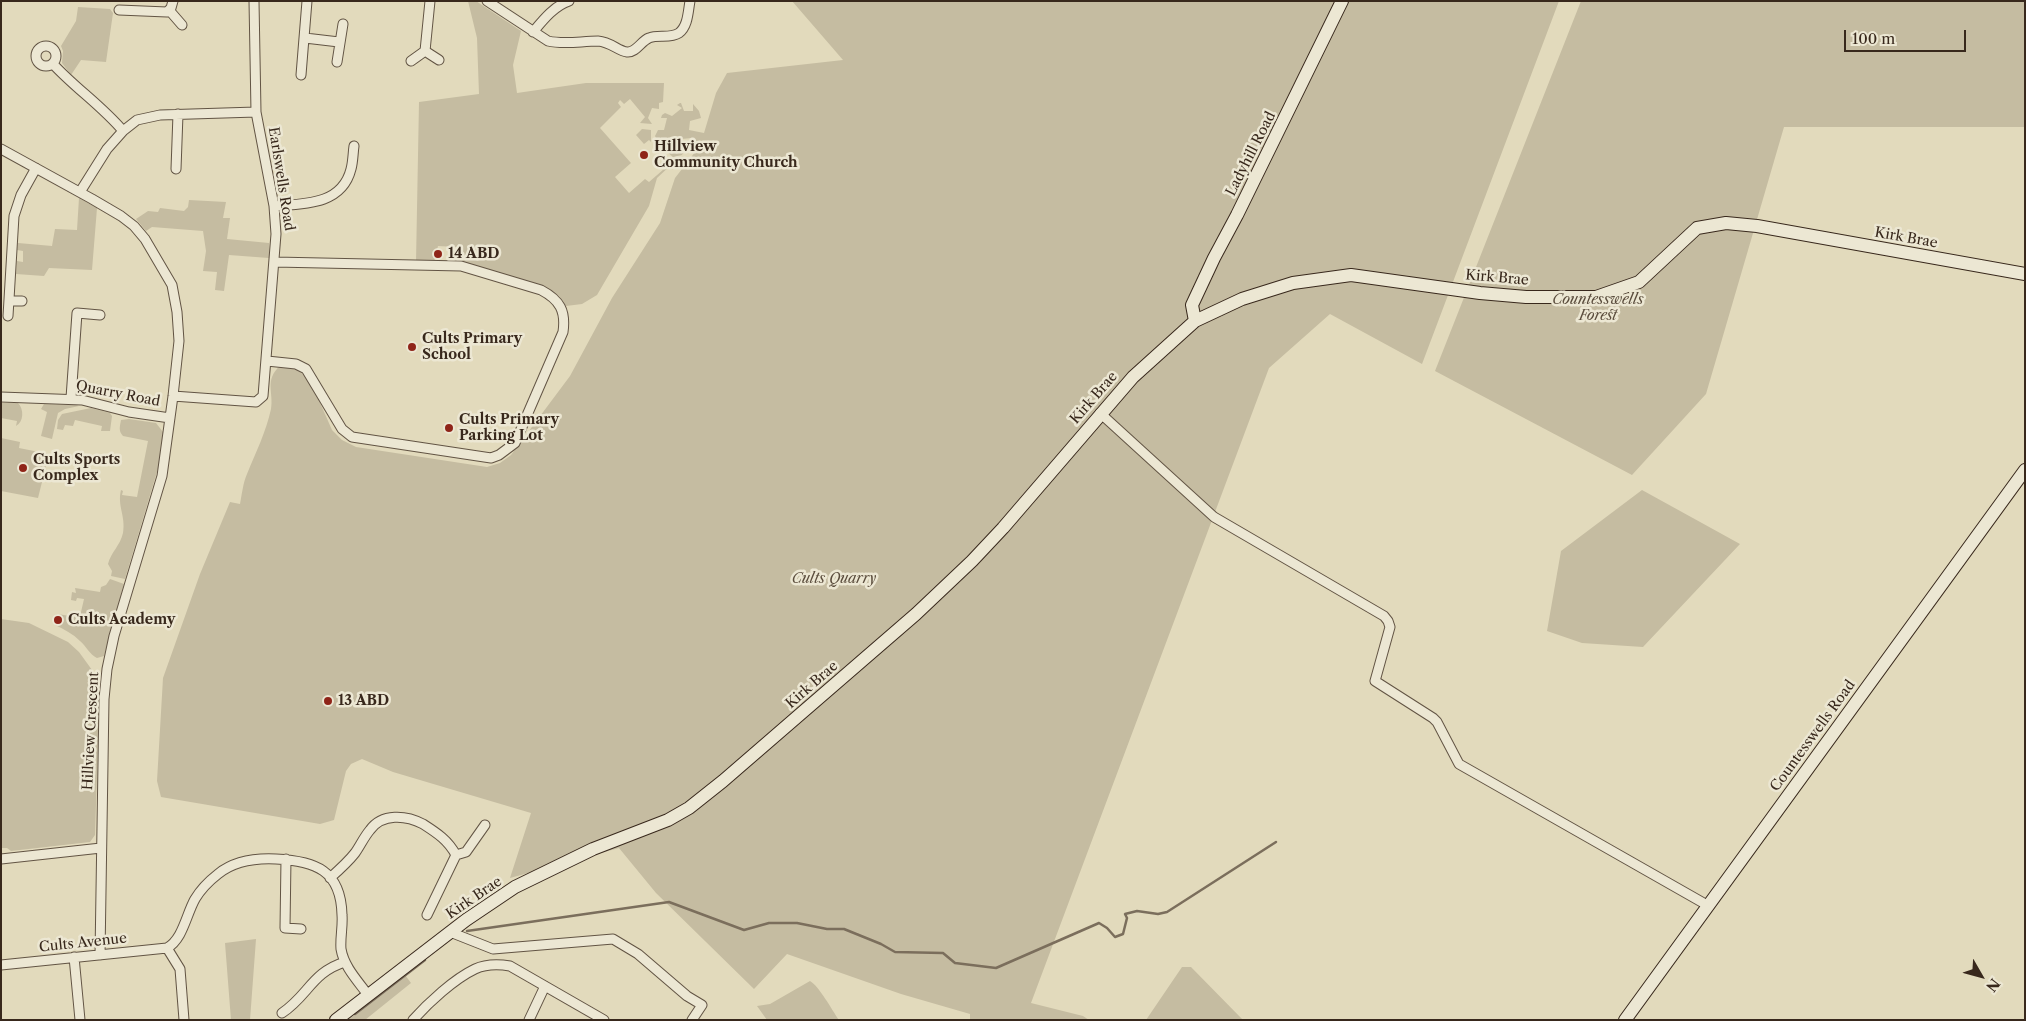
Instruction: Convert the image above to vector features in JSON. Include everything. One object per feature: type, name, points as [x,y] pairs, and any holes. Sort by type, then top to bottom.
[{"type":"street","name":"Earlswells Road","points":[[173,396],[256,402],[263,396],[276,234],[274,206],[256,112],[254,1]]},
{"type":"street","points":[[301,75],[307,1]]},
{"type":"street","points":[[411,61],[425,51],[430,1]]},
{"type":"street","points":[[487,1],[501,6],[533,32],[548,41],[558,43],[598,41],[612,44],[627,52],[634,50],[649,37],[678,34],[684,28],[690,1]]},
{"type":"street","points":[[533,32],[562,3],[569,1]]},
{"type":"street","name":"Ladyhill Road","points":[[1196,321],[1192,305],[1294,102],[1342,1]]},
{"type":"street","points":[[119,10],[164,12],[171,6],[182,25]]},
{"type":"street","points":[[337,62],[343,24]]},
{"type":"street","points":[[305,38],[339,42]]},
{"type":"street","points":[[425,51],[438,60]]},
{"type":"street","points":[[53,64],[80,91],[103,108],[123,131]]},
{"type":"street","points":[[80,192],[107,149],[123,131],[137,120],[160,115],[256,112]]},
{"type":"street","points":[[176,169],[178,114]]},
{"type":"street","points":[[274,206],[310,204],[329,198],[348,178],[354,146]]},
{"type":"street","name":"Hillview Crescent","points":[[1,149],[80,192],[121,216],[134,226],[145,239],[172,285],[177,312],[179,341],[162,476],[114,636],[107,669],[104,699],[100,955]]},
{"type":"street","points":[[8,316],[6,256],[14,216],[21,195],[36,168]]},
{"type":"street","name":"Kirk Brae","points":[[336,1020],[450,932],[515,887],[593,848],[668,820],[689,808],[723,781],[916,614],[972,561],[1003,528],[1133,377],[1166,345],[1196,321],[1242,298],[1293,283],[1351,275],[1517,296],[1596,297],[1639,282],[1697,228],[1726,223],[1757,226],[2025,274]]},
{"type":"street","points":[[267,362],[296,364],[306,369],[342,429],[352,437],[491,458],[499,455],[515,442],[563,332],[564,322],[564,312],[560,304],[542,290],[461,266],[275,262]]},
{"type":"street","points":[[9,301],[22,302]]},
{"type":"street","points":[[71,398],[77,313],[100,315]]},
{"type":"street","name":"Quarry Road","points":[[1,397],[71,398],[129,412],[170,418]]},
{"type":"street","points":[[1100,414],[1214,517],[1384,616],[1390,627],[1375,680],[1437,722],[1459,764],[1707,905]]},
{"type":"street","name":"Countesswells Road","points":[[1625,1020],[2025,470]]},
{"type":"street","points":[[330,878],[354,854],[371,828],[380,821],[390,818],[401,817],[418,822],[449,843],[456,855]]},
{"type":"street","points":[[440,912],[429,911],[456,855],[466,852],[485,825]]},
{"type":"street","points":[[1,859],[101,848]]},
{"type":"street","points":[[184,1020],[180,969],[167,948],[175,942],[195,899],[205,886],[220,872],[239,862],[262,858],[310,863],[330,878],[337,888],[342,901],[341,948],[345,962],[368,995]]},
{"type":"street","points":[[286,860],[285,928],[301,929]]},
{"type":"street","points":[[450,932],[493,949],[613,939],[638,954],[687,996],[702,1005],[692,1020]]},
{"type":"street","name":"Cults Avenue","points":[[1,966],[167,948]]},
{"type":"street","points":[[74,957],[80,1020]]},
{"type":"street","points":[[282,1013],[294,1005],[321,973],[345,962]]},
{"type":"street","points":[[413,1020],[454,983],[474,970],[492,965],[510,966],[604,1020]]},
{"type":"street","points":[[529,1020],[545,986]]},
{"type":"green space","points":[[468,1],[476,1],[521,31],[513,65],[517,93],[586,83],[664,83],[663,102],[659,103],[659,109],[652,108],[648,118],[652,124],[640,123],[645,117],[630,99],[624,104],[620,100],[618,103],[621,107],[600,128],[631,163],[615,177],[629,193],[645,179],[649,182],[672,164],[657,178],[649,206],[597,295],[582,304],[566,306],[559,296],[544,287],[455,262],[459,248],[457,247],[438,246],[434,262],[416,262],[419,102],[479,94],[477,38]]},
{"type":"green space","name":"Cults Quarry","points":[[792,1],[1559,1],[1422,364],[1330,314],[1269,368],[1031,1003],[1083,1016],[1089,1020],[970,1020],[970,1014],[901,994],[787,954],[754,989],[656,893],[619,848],[510,878],[531,813],[393,772],[362,759],[351,764],[346,771],[334,820],[320,824],[161,797],[157,781],[163,678],[200,574],[230,502],[240,504],[246,477],[269,417],[272,403],[271,382],[275,371],[280,366],[295,368],[310,380],[332,430],[342,440],[356,447],[487,467],[500,463],[511,455],[570,376],[612,298],[660,223],[675,178],[699,147],[693,148],[692,138],[681,139],[677,152],[684,151],[682,155],[673,157],[660,146],[655,136],[658,130],[664,130],[667,118],[661,118],[662,115],[665,113],[672,116],[682,108],[677,105],[680,103],[684,111],[693,111],[693,104],[699,111],[701,118],[690,121],[689,130],[704,133],[716,93],[727,73],[843,60]]},
{"type":"green space","name":"Countesswells Forest","points":[[1581,1],[2025,1],[2025,127],[1784,127],[1706,394],[1632,475],[1435,371]]},
{"type":"green space","points":[[78,7],[110,9],[113,13],[106,62],[81,60],[71,75],[62,63],[63,51],[61,46],[76,21]]},
{"type":"green space","points":[[642,129],[651,130],[651,142],[649,140],[644,144],[636,135]]},
{"type":"green space","points":[[79,198],[97,208],[92,270],[49,268],[44,276],[16,274],[17,261],[23,262],[23,251],[17,250],[18,243],[52,246],[55,229],[77,230]]},
{"type":"green space","points":[[189,200],[226,202],[223,218],[230,218],[227,239],[269,243],[269,258],[229,255],[224,291],[215,290],[217,272],[203,271],[206,251],[203,231],[152,227],[146,231],[136,219],[148,211],[158,212],[160,208],[184,211],[188,207]]},
{"type":"green space","points":[[1,403],[18,403],[22,415],[19,424],[16,426],[17,421],[1,418]]},
{"type":"green space","points":[[44,404],[79,406],[65,409],[58,413],[52,439],[41,436],[47,412],[41,409]]},
{"type":"green space","points":[[91,408],[110,413],[112,416],[110,431],[101,431],[102,426],[75,420],[73,426],[65,425],[63,430],[57,429],[58,420],[62,414]]},
{"type":"green space","points":[[129,419],[156,423],[163,432],[159,465],[125,579],[111,576],[112,571],[108,564],[123,533],[124,527],[120,501],[121,490],[123,491],[122,495],[137,497],[148,441],[121,434],[121,420]]},
{"type":"green space","name":"Cults Sports Complex","points":[[1,438],[20,442],[19,448],[49,454],[38,498],[1,491]]},
{"type":"green space","points":[[1642,490],[1740,544],[1643,647],[1582,643],[1547,631],[1561,551]]},
{"type":"green space","points":[[110,579],[124,584],[104,656],[97,658],[74,636],[55,625],[53,619],[57,614],[77,617],[79,611],[81,612],[84,599],[77,598],[76,601],[71,600],[72,592],[76,593],[75,588],[100,592],[101,587],[106,585]]},
{"type":"green space","points":[[1,619],[29,623],[68,642],[79,652],[100,681],[95,835],[90,842],[11,851],[7,848],[1,848]]},
{"type":"green space","points":[[256,939],[250,1020],[231,1020],[225,943]]},
{"type":"green space","points":[[1182,967],[1191,967],[1243,1020],[1146,1020]]},
{"type":"green space","points":[[405,975],[411,983],[365,1020],[348,1020]]},
{"type":"green space","points":[[810,981],[821,993],[839,1020],[767,1020],[757,1006],[770,1004]]},
{"type":"waterway","points":[[467,931],[669,902],[744,930],[769,923],[797,923],[827,929],[844,929],[881,944],[895,952],[943,953],[955,963],[996,968],[1099,923],[1107,928],[1115,937],[1123,934],[1127,918],[1125,914],[1137,911],[1158,914],[1167,912],[1276,842]]},
{"type":"waterway","points":[[355,1014],[425,960]]},
{"type":"place","name":"Hillview Community Church","points":[[644,155]]},
{"type":"place","name":"14 ABD","points":[[438,254]]},
{"type":"place","name":"Cults Primary School","points":[[412,347]]},
{"type":"place","name":"Cults Primary Parking Lot","points":[[449,428]]},
{"type":"place","name":"Cults Sports Complex","points":[[23,468]]},
{"type":"place","name":"Cults Academy","points":[[58,620]]},
{"type":"place","name":"13 ABD","points":[[328,701]]}]
